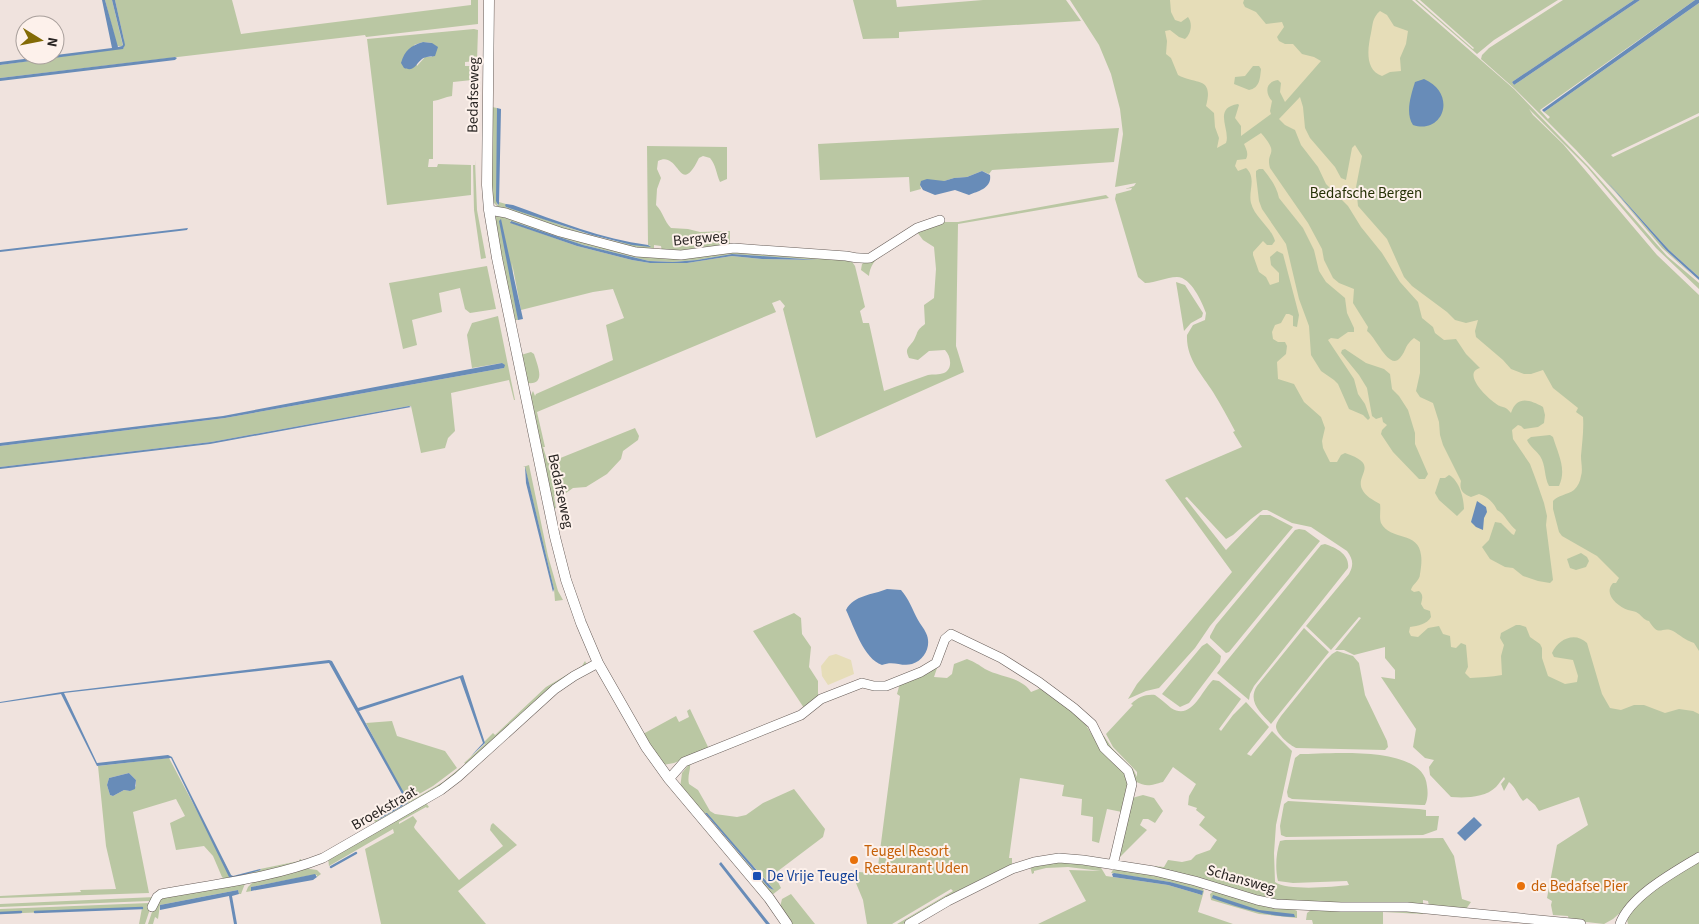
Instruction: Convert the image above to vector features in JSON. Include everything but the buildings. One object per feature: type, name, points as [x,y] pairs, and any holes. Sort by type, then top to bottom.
[{"type":"street","name":"Bedafseweg","points":[[490,0],[487,185],[489,210],[497,258],[555,537],[566,580],[598,663],[646,747],[669,779],[762,889],[786,924]]},
{"type":"street","name":"Bergweg","points":[[489,210],[506,212],[560,232],[626,250],[663,255],[681,255],[734,248],[864,259],[870,258],[917,228],[940,220]]},
{"type":"street","points":[[669,779],[684,762],[801,715],[821,698],[862,683],[886,686],[921,672],[936,663],[945,639],[951,634],[1001,658],[1039,682],[1084,715],[1092,724],[1104,748],[1130,776],[1132,784],[1131,793],[1113,865]]},
{"type":"street","name":"Broekstraat","points":[[152,907],[157,897],[161,894],[278,872],[323,858],[441,790],[464,772],[555,689],[598,663]]},
{"type":"street","name":"Schansweg","points":[[910,924],[1012,869],[1034,862],[1059,858],[1154,871],[1276,904],[1324,907],[1414,908],[1581,924]]},
{"type":"street","points":[[1620,924],[1624,914],[1644,895],[1674,872],[1699,858]]},
{"type":"green space","points":[[105,0],[112,0],[123,46],[117,46]]},
{"type":"green space","points":[[115,0],[232,0],[241,34],[471,5],[471,0],[478,0],[478,24],[366,37],[365,35],[0,78],[0,65],[15,63],[15,65],[65,65],[65,56],[124,48]]},
{"type":"green space","points":[[853,0],[896,0],[897,7],[983,0],[1066,0],[1081,21],[899,32],[899,38],[863,39]]},
{"type":"green space","name":"Bedafsche Bergen","points":[[1070,0],[1412,0],[1514,89],[1589,167],[1667,256],[1699,283],[1699,289],[1656,248],[1587,167],[1529,109],[1563,144],[1657,255],[1699,295],[1699,924],[1628,924],[1628,915],[1621,912],[1604,924],[1569,920],[1568,916],[1553,915],[1552,901],[1547,898],[1557,845],[1588,825],[1579,797],[1539,811],[1527,798],[1523,801],[1509,782],[1504,791],[1501,784],[1505,779],[1504,777],[1491,791],[1481,795],[1451,797],[1430,775],[1429,767],[1434,760],[1425,758],[1413,747],[1416,729],[1381,677],[1395,679],[1395,670],[1385,658],[1385,647],[1354,655],[1344,650],[1335,650],[1361,618],[1359,617],[1331,650],[1306,626],[1352,568],[1352,559],[1347,551],[1311,527],[1292,523],[1267,510],[1263,510],[1226,539],[1187,497],[1185,498],[1226,550],[1260,515],[1270,515],[1293,527],[1210,626],[1195,648],[1159,688],[1146,691],[1128,699],[1137,684],[1232,572],[1165,480],[1242,447],[1233,432],[1235,431],[1189,352],[1187,335],[1193,325],[1205,320],[1206,313],[1195,291],[1182,278],[1173,277],[1145,283],[1138,277],[1115,199],[1116,194],[1131,190],[1132,188],[1125,189],[1134,186],[1136,183],[1115,187],[1123,134],[1120,109],[1111,74],[1099,45]]},
{"type":"green space","points":[[1415,0],[1473,49],[1420,0],[1558,0],[1494,40],[1477,54]]},
{"type":"green space","points":[[1563,0],[1634,0],[1512,82],[1514,85],[1640,0],[1695,0],[1540,110],[1548,119],[1550,117],[1544,112],[1699,3],[1699,113],[1611,155],[1613,157],[1699,116],[1699,277],[1669,250],[1604,178],[1666,250],[1699,281],[1662,248],[1617,194],[1576,150],[1515,89],[1481,59],[1482,55],[1489,48]]},
{"type":"green space","points":[[478,30],[477,61],[465,62],[465,66],[477,66],[477,81],[453,82],[452,96],[433,101],[433,159],[429,159],[428,167],[437,167],[438,164],[471,165],[471,195],[387,205],[367,39]],"holes":[[[423,42],[432,43],[432,57],[425,57],[417,66],[414,45]]]},
{"type":"green space","points":[[492,107],[497,108],[498,111],[497,205],[499,202],[506,204],[506,207],[614,241],[651,246],[648,245],[647,146],[727,147],[727,179],[720,182],[715,166],[710,158],[703,156],[699,158],[687,174],[683,174],[671,162],[665,159],[658,161],[657,169],[661,178],[657,189],[656,205],[671,228],[700,232],[730,231],[730,246],[688,253],[662,252],[661,246],[654,245],[654,250],[621,247],[500,209],[492,201]]},
{"type":"green space","points":[[1119,128],[1114,162],[992,170],[989,174],[982,171],[967,177],[920,185],[921,189],[910,192],[909,177],[820,180],[818,144]]},
{"type":"green space","points":[[475,160],[477,210],[486,258],[481,259],[474,210],[473,165],[475,165]]},
{"type":"green space","points":[[1106,195],[1109,198],[958,224],[956,346],[964,372],[816,438],[783,309],[785,306],[780,300],[772,303],[776,312],[537,412],[534,399],[548,463],[635,428],[639,436],[638,440],[623,451],[621,459],[607,474],[586,487],[573,488],[566,493],[554,496],[556,508],[553,509],[530,397],[533,391],[535,396],[613,360],[606,325],[624,318],[613,289],[593,292],[521,310],[512,263],[518,320],[514,320],[497,239],[495,217],[498,215],[625,252],[725,250],[850,259],[855,266],[865,307],[860,311],[863,323],[869,323],[884,391],[928,375],[944,373],[950,366],[950,359],[945,350],[929,351],[918,360],[909,358],[907,352],[918,330],[925,324],[924,305],[934,298],[936,269],[934,247],[923,240],[917,232],[941,222],[958,222]],"holes":[[[510,221],[583,245],[649,261],[697,260],[732,254],[817,260],[762,259],[732,256],[687,263],[650,263],[577,246],[511,223]]]},
{"type":"green space","points":[[916,232],[881,255],[871,268],[869,276],[861,270],[862,264]]},
{"type":"green space","points":[[487,266],[496,309],[470,313],[465,309],[460,288],[439,293],[442,312],[412,320],[417,345],[403,349],[389,283]]},
{"type":"green space","points":[[1176,282],[1185,285],[1203,313],[1202,317],[1191,323],[1184,331]]},
{"type":"green space","points":[[498,316],[515,400],[509,380],[451,393],[455,431],[448,438],[445,448],[421,453],[411,406],[409,406],[211,442],[0,467],[0,446],[225,418],[504,368],[502,363],[472,368],[467,335],[472,323]]},
{"type":"green space","points":[[531,352],[534,354],[537,363],[539,377],[534,383],[528,383],[521,355]]},
{"type":"green space","points":[[529,465],[548,556],[558,591],[563,600],[555,601],[554,589],[525,467],[523,467]]},
{"type":"green space","points":[[1295,530],[1305,530],[1320,541],[1229,652],[1226,653],[1210,638],[1216,625]]},
{"type":"green space","points":[[1325,544],[1338,550],[1345,556],[1348,568],[1254,686],[1249,700],[1217,673],[1321,545]]},
{"type":"green space","points":[[794,613],[801,618],[802,634],[811,647],[809,667],[818,681],[818,698],[804,708],[753,631]]},
{"type":"green space","points":[[1304,628],[1329,652],[1271,724],[1256,707],[1254,692]]},
{"type":"green space","points":[[1207,643],[1221,656],[1220,662],[1189,703],[1180,707],[1162,694],[1202,646]]},
{"type":"green space","points":[[1337,651],[1353,656],[1359,663],[1365,695],[1387,741],[1388,747],[1385,750],[1296,748],[1290,745],[1277,730],[1276,724],[1281,716],[1326,660]]},
{"type":"green space","points":[[967,659],[991,672],[1022,683],[1031,692],[1041,688],[1082,719],[1105,755],[1127,776],[1129,786],[1122,812],[1107,809],[1099,843],[1092,841],[1093,817],[1081,815],[1082,799],[1062,796],[1064,785],[1020,778],[1009,858],[1012,858],[1012,865],[903,924],[897,924],[953,891],[951,889],[892,924],[867,924],[863,900],[851,871],[877,874],[900,696],[897,694],[900,683],[938,665],[934,677],[947,678],[952,674],[954,664]]},
{"type":"green space","points":[[585,661],[587,665],[468,765],[464,763],[485,744],[484,742],[493,733],[495,735],[546,687],[582,666]]},
{"type":"green space","points":[[1213,680],[1219,681],[1241,699],[1219,729],[1221,731],[1246,702],[1269,727],[1247,754],[1251,756],[1272,731],[1292,751],[1276,825],[1274,853],[1275,882],[1289,887],[1349,885],[1347,881],[1293,883],[1278,881],[1276,861],[1280,841],[1443,838],[1454,856],[1462,899],[1471,902],[1466,909],[1429,906],[1428,901],[1423,900],[1423,905],[1315,904],[1266,899],[1154,868],[1153,866],[1164,867],[1168,860],[1182,862],[1191,860],[1196,855],[1210,850],[1217,840],[1199,825],[1205,817],[1196,810],[1197,808],[1188,805],[1189,796],[1196,784],[1173,767],[1163,782],[1143,785],[1135,781],[1101,738],[1104,736],[1112,748],[1133,769],[1137,777],[1137,772],[1113,747],[1106,734],[1133,705],[1131,704],[1139,698],[1155,695],[1171,708],[1185,711],[1195,703]]},
{"type":"green space","points":[[690,709],[709,749],[674,763],[663,765],[643,734],[676,716],[679,722],[689,717],[687,711]]},
{"type":"green space","points":[[392,721],[397,736],[445,751],[457,768],[433,786],[414,797],[414,799],[443,782],[460,768],[461,772],[377,825],[374,820],[378,820],[408,803],[366,723]]},
{"type":"green space","points":[[1300,754],[1373,754],[1393,757],[1410,763],[1422,773],[1427,786],[1428,796],[1426,803],[1421,805],[1292,799],[1288,797],[1287,792],[1295,758]]},
{"type":"green space","points":[[169,758],[232,877],[301,859],[302,862],[226,881],[222,877],[213,856],[204,846],[176,850],[170,823],[185,816],[176,799],[133,812],[149,893],[0,898],[0,896],[116,889],[106,846],[98,766]],"holes":[[[129,773],[136,780],[136,786],[130,791],[124,790],[113,796],[110,795],[107,785],[109,778]]]},
{"type":"green space","points":[[690,763],[689,784],[698,790],[710,811],[715,814],[737,817],[746,815],[763,803],[794,789],[825,829],[823,837],[774,874],[781,888],[772,895],[680,788],[682,773]],"holes":[[[706,813],[774,890],[769,888]]]},
{"type":"green space","points":[[1143,795],[1154,798],[1163,811],[1155,823],[1148,819],[1143,819],[1140,825],[1147,830],[1119,858],[1118,855],[1132,798]]},
{"type":"green space","points":[[1288,801],[1426,810],[1426,816],[1439,816],[1437,830],[1423,835],[1286,837],[1281,835],[1280,826],[1284,804]]},
{"type":"green space","points":[[426,803],[429,807],[399,822],[399,824],[413,816],[417,821],[415,829],[459,880],[503,846],[490,830],[493,823],[517,845],[458,891],[486,924],[381,924],[365,849],[394,833],[393,829],[329,866],[328,858]]},
{"type":"green space","points":[[1059,862],[1100,866],[1106,876],[1168,885],[1202,895],[1170,882],[1111,873],[1114,868],[1154,874],[1202,887],[1204,891],[1198,912],[1233,924],[1038,924],[1086,901],[1069,870],[1101,871],[1068,867],[1046,868],[1034,871],[1032,874],[1030,866]]},
{"type":"green space","points":[[304,868],[317,870],[321,874],[317,877],[317,875],[312,875],[251,887],[252,891],[246,892],[256,879]]},
{"type":"green space","points":[[246,881],[241,894],[239,894],[238,890],[160,905],[158,919],[155,917],[153,924],[148,924],[159,898]]},
{"type":"green space","points":[[1214,891],[1251,903],[1295,910],[1297,911],[1297,918],[1259,914],[1211,900],[1210,894]]},
{"type":"green space","points":[[791,894],[815,924],[790,924],[780,907],[782,899]]},
{"type":"green space","points":[[155,897],[149,901],[0,907],[0,904]]},
{"type":"green space","points":[[149,903],[151,906],[145,924],[139,924],[142,908],[0,914],[0,909]]},
{"type":"green space","points":[[1311,910],[1422,912],[1423,914],[1383,912],[1383,924],[1313,924],[1312,920],[1306,920],[1307,913]]},
{"type":"sand","points":[[1170,0],[1244,0],[1245,7],[1256,12],[1266,24],[1282,22],[1284,27],[1277,37],[1279,41],[1285,44],[1293,44],[1302,54],[1321,61],[1285,102],[1280,92],[1281,83],[1278,80],[1271,83],[1267,91],[1272,101],[1271,114],[1241,136],[1241,126],[1235,118],[1239,105],[1230,106],[1224,115],[1226,143],[1217,148],[1219,138],[1215,127],[1214,113],[1206,106],[1208,90],[1202,83],[1178,75],[1171,58],[1166,54],[1167,41],[1165,31],[1170,30],[1185,39],[1191,28],[1188,17],[1181,22],[1175,20],[1171,12]],"holes":[[[1253,66],[1259,66],[1261,69],[1259,82],[1253,89],[1249,90],[1234,84],[1235,77],[1245,76]]]},
{"type":"sand","points":[[1380,11],[1387,15],[1394,26],[1408,31],[1406,44],[1400,58],[1401,71],[1390,72],[1382,76],[1372,69],[1368,51],[1373,21]]},
{"type":"sand","points":[[1300,97],[1305,128],[1310,138],[1335,167],[1341,178],[1346,180],[1352,148],[1355,145],[1362,156],[1356,187],[1358,206],[1387,239],[1404,277],[1412,286],[1455,320],[1466,323],[1478,320],[1475,331],[1476,337],[1511,369],[1524,374],[1543,370],[1553,388],[1578,408],[1576,412],[1583,417],[1582,474],[1579,484],[1574,490],[1557,497],[1553,501],[1553,509],[1559,532],[1562,536],[1597,556],[1619,578],[1610,587],[1610,595],[1616,603],[1638,613],[1656,629],[1673,631],[1694,643],[1699,651],[1699,714],[1679,709],[1665,713],[1644,705],[1634,705],[1621,710],[1610,708],[1602,694],[1587,643],[1582,639],[1567,638],[1558,644],[1552,653],[1554,657],[1573,660],[1578,676],[1577,682],[1565,684],[1548,676],[1540,644],[1530,637],[1526,627],[1520,625],[1516,625],[1501,633],[1500,638],[1504,645],[1501,656],[1502,675],[1494,676],[1470,678],[1465,673],[1468,667],[1466,645],[1461,643],[1456,648],[1451,647],[1450,636],[1443,634],[1439,626],[1428,628],[1418,637],[1411,636],[1409,632],[1410,627],[1425,623],[1431,617],[1430,611],[1424,609],[1421,604],[1422,594],[1419,591],[1414,592],[1411,590],[1420,576],[1421,555],[1419,547],[1410,539],[1385,529],[1380,521],[1380,504],[1367,496],[1362,489],[1361,479],[1364,466],[1362,462],[1356,457],[1345,453],[1341,455],[1337,462],[1330,462],[1323,448],[1322,441],[1325,428],[1321,417],[1304,402],[1294,384],[1278,379],[1277,362],[1286,354],[1287,346],[1285,342],[1278,342],[1273,339],[1272,332],[1275,325],[1281,323],[1286,314],[1293,316],[1293,326],[1297,327],[1299,315],[1283,254],[1277,251],[1270,257],[1271,265],[1279,273],[1279,282],[1270,285],[1266,277],[1259,272],[1253,255],[1253,252],[1263,241],[1267,245],[1272,245],[1275,241],[1251,203],[1252,180],[1249,172],[1246,168],[1238,171],[1235,166],[1237,160],[1246,159],[1247,157],[1244,144],[1261,133],[1267,140],[1271,149],[1269,158],[1270,168],[1308,223],[1322,249],[1324,260],[1333,278],[1339,283],[1354,289],[1353,303],[1368,327],[1367,331],[1387,357],[1396,361],[1414,338],[1420,342],[1420,373],[1416,391],[1420,397],[1433,403],[1443,445],[1461,481],[1461,489],[1471,497],[1479,494],[1488,499],[1516,530],[1514,535],[1501,523],[1495,522],[1489,540],[1482,547],[1490,559],[1505,567],[1513,568],[1523,576],[1550,583],[1553,580],[1544,503],[1530,464],[1513,439],[1512,430],[1518,425],[1524,429],[1538,427],[1544,423],[1543,407],[1533,402],[1520,401],[1511,413],[1507,408],[1499,406],[1486,396],[1474,380],[1473,375],[1475,371],[1480,368],[1466,354],[1456,339],[1444,340],[1422,318],[1418,302],[1400,282],[1382,253],[1361,227],[1348,206],[1326,184],[1318,167],[1301,145],[1295,130],[1285,125],[1279,119]],"holes":[[[1263,169],[1271,179],[1279,198],[1303,228],[1314,250],[1319,271],[1326,282],[1345,298],[1347,313],[1354,332],[1348,332],[1338,339],[1331,338],[1328,340],[1354,379],[1358,394],[1365,404],[1370,418],[1368,420],[1363,415],[1349,409],[1338,384],[1321,371],[1311,355],[1309,326],[1299,299],[1286,244],[1262,209],[1259,201],[1256,171]],[[1345,349],[1366,363],[1384,369],[1390,374],[1392,389],[1408,410],[1415,433],[1415,444],[1428,474],[1425,479],[1419,479],[1393,452],[1381,434],[1387,425],[1383,422],[1382,417],[1376,419],[1372,416],[1367,388],[1341,353]],[[1550,435],[1553,437],[1562,468],[1559,486],[1549,486],[1542,460],[1527,440],[1531,437]],[[1449,475],[1456,481],[1463,500],[1464,509],[1457,516],[1439,500],[1435,493],[1440,478],[1445,478]],[[1581,553],[1587,557],[1589,561],[1586,567],[1576,570],[1570,568],[1567,559]]]},
{"type":"sand","points":[[836,654],[851,660],[854,674],[828,685],[822,676],[821,666],[829,656]]},
{"type":"water","points":[[102,0],[105,0],[118,47],[123,45],[112,0],[115,0],[125,45],[123,49],[65,57],[65,54],[112,48]]},
{"type":"water","points":[[1634,0],[1640,0],[1514,85],[1512,82]]},
{"type":"water","points":[[1695,0],[1699,0],[1699,3],[1544,112],[1542,110]]},
{"type":"water","points":[[423,42],[432,43],[438,47],[435,56],[424,58],[410,69],[404,68],[401,63],[406,52],[411,47]]},
{"type":"water","points":[[177,58],[175,60],[0,81],[0,78]]},
{"type":"water","points":[[15,60],[15,63],[0,65],[0,62]]},
{"type":"water","points":[[1424,79],[1435,86],[1441,94],[1443,103],[1439,119],[1423,127],[1413,125],[1409,110],[1410,98],[1415,82]]},
{"type":"water","points":[[497,108],[501,109],[498,205],[496,201]]},
{"type":"water","points":[[982,171],[990,175],[989,183],[984,188],[969,195],[955,190],[935,195],[923,190],[920,185],[921,181],[927,179],[944,181],[967,177]]},
{"type":"water","points":[[1604,178],[1669,250],[1699,277],[1699,280],[1666,250]]},
{"type":"water","points":[[506,204],[597,234],[651,247],[632,245],[592,235],[506,207]]},
{"type":"water","points":[[501,219],[523,319],[518,320],[499,221]]},
{"type":"water","points":[[511,221],[583,245],[649,261],[697,260],[732,254],[817,260],[762,259],[732,256],[687,263],[650,263],[577,246],[510,223]]},
{"type":"water","points":[[188,228],[187,230],[0,252],[0,250]]},
{"type":"water","points":[[502,363],[505,365],[504,368],[225,418],[0,446],[0,443],[223,416]]},
{"type":"water","points":[[411,407],[210,444],[0,469],[0,467],[211,442]]},
{"type":"water","points":[[525,466],[554,589],[553,592],[526,483]]},
{"type":"water","points":[[1477,501],[1486,507],[1487,512],[1484,518],[1483,530],[1471,522]]},
{"type":"water","points":[[887,589],[901,590],[928,638],[928,647],[924,656],[912,664],[890,663],[882,665],[876,662],[860,642],[846,610],[849,605],[859,598]]},
{"type":"water","points":[[332,661],[358,708],[463,675],[485,743],[471,756],[483,743],[460,678],[359,711],[408,800],[408,803],[378,820],[376,819],[406,801],[329,663],[64,693],[97,763],[168,755],[172,757],[231,875],[261,870],[232,878],[229,877],[171,758],[97,766],[61,694],[0,703],[62,692]]},
{"type":"water","points":[[129,773],[136,780],[135,789],[130,791],[124,790],[113,796],[110,795],[107,785],[109,778]]},
{"type":"water","points":[[705,813],[707,813],[774,890],[769,888]]},
{"type":"water","points":[[1474,817],[1482,825],[1465,841],[1457,833]]},
{"type":"water","points":[[721,862],[770,924],[766,924],[719,864]]},
{"type":"water","points":[[315,874],[317,877],[313,880],[251,891],[251,887]]},
{"type":"water","points":[[1112,874],[1170,882],[1203,891],[1202,895],[1168,885],[1113,877]]},
{"type":"water","points":[[238,890],[239,894],[232,896],[237,924],[234,924],[229,896],[160,910],[160,905]]},
{"type":"water","points":[[1213,895],[1259,910],[1294,914],[1295,917],[1274,915],[1243,908],[1212,898]]},
{"type":"waterway","points":[[473,68],[473,79]]},
{"type":"waterway","points":[[331,867],[356,853]]},
{"type":"waterway","points":[[35,912],[142,908]]},
{"type":"waterway","points":[[0,913],[21,912]]},
{"type":"place","name":"Teugel Resort Restaurant Uden","points":[[854,860]]},
{"type":"place","name":"De Vrije Teugel","points":[[757,876]]},
{"type":"place","name":"de Bedafse Pier","points":[[1521,886]]}]
